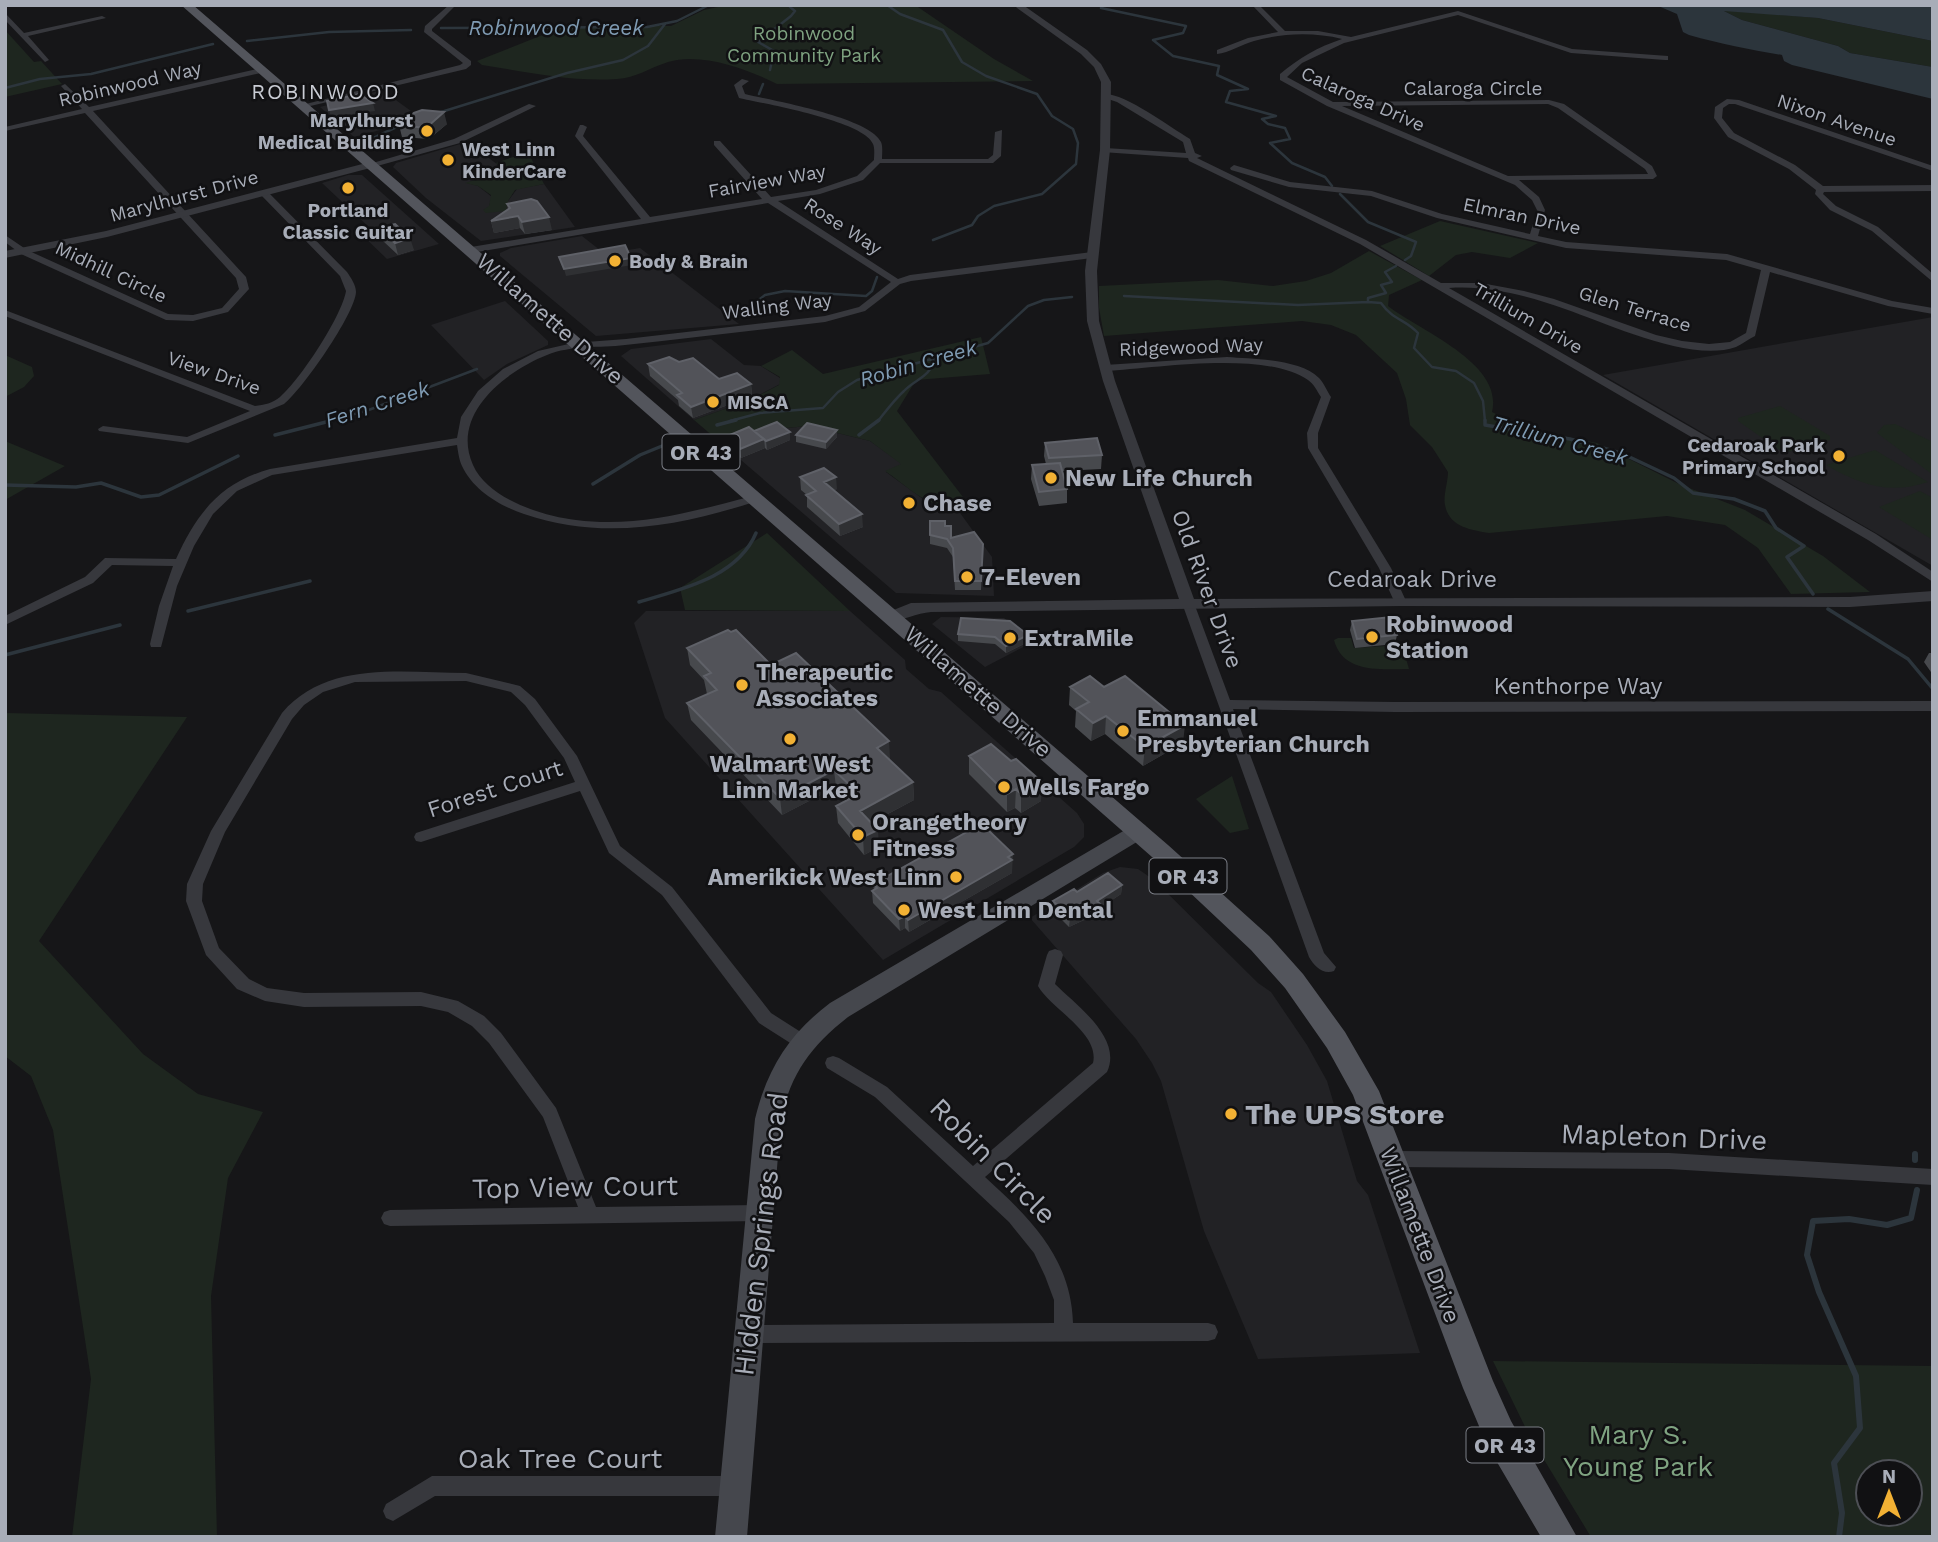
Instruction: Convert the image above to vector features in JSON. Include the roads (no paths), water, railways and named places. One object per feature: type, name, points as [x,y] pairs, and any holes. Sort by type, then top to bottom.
[{"type":"main road","name":"Willamette Drive","points":[[186,5],[1137,831],[1246,929],[1294,981],[1318,1011],[1364,1091],[1462,1348],[1499,1433],[1560,1537]]},
{"type":"main road","name":"Hidden Springs Road","points":[[731,1537],[748,1334],[773,1095],[790,1057],[801,1041],[839,1010],[1137,831]]},
{"type":"street","points":[[302,106],[463,67],[468,63],[428,32],[428,28],[453,5]]},
{"type":"street","name":"Old River Drive","points":[[1017,5],[1069,40],[1096,63],[1105,78],[1108,96],[1105,150],[1092,255],[1093,321],[1105,368],[1224,704],[1317,957],[1328,968]]},
{"type":"street","points":[[1255,5],[1283,33]]},
{"type":"street","points":[[1455,9],[1571,51],[1665,58]]},
{"type":"street","name":"Calaroga Drive","points":[[1455,9],[1317,50],[1283,76],[1287,83],[1330,104],[1524,188],[1540,204],[1540,218],[1533,238]]},
{"type":"street","points":[[5,15],[45,60]]},
{"type":"street","points":[[23,35],[102,18]]},
{"type":"street","points":[[1220,52],[1244,40],[1283,33],[1338,36],[1353,40]]},
{"type":"street","name":"Robinwood Way","points":[[5,129],[262,70]]},
{"type":"street","points":[[745,81],[738,85],[742,96],[858,126],[877,143],[878,161],[990,161],[998,156],[999,132]]},
{"type":"street","points":[[65,86],[183,215]]},
{"type":"street","name":"Trillium Drive","points":[[1108,96],[1120,100],[1187,141],[1192,159],[1363,242],[1872,537],[1933,578]]},
{"type":"street","name":"Nixon Avenue","points":[[1821,189],[1792,167],[1729,134],[1717,111],[1730,101],[1933,169]]},
{"type":"street","name":"Calaroga Circle","points":[[1330,104],[1549,103],[1561,106],[1627,152],[1649,168],[1653,176],[1506,178]]},
{"type":"street","points":[[370,165],[457,141],[532,106]]},
{"type":"street","points":[[583,127],[579,136],[647,220]]},
{"type":"street","name":"Rose Way","points":[[717,143],[771,200],[897,282]]},
{"type":"street","name":"Elmran Drive","points":[[1105,150],[1192,155],[1271,181],[1372,194],[1440,216],[1533,238],[1599,249],[1704,254],[1766,267],[1891,304],[1933,311]]},
{"type":"street","name":"Fairview Way","points":[[471,250],[817,192],[866,174],[878,161]]},
{"type":"street","name":"Marylhurst Drive","points":[[5,255],[183,215],[370,165]]},
{"type":"street","points":[[1933,188],[1821,189],[1819,194],[1826,203],[1875,229],[1933,279]]},
{"type":"street","name":"View Drive","points":[[5,313],[254,409],[268,408],[287,397],[302,378],[348,305],[352,290],[344,274],[264,193]]},
{"type":"street","name":"Midhill Circle","points":[[24,251],[166,317],[193,318],[225,310],[244,289],[241,277],[183,215]]},
{"type":"street","points":[[5,238],[24,251]]},
{"type":"street","name":"Walling Way","points":[[459,441],[470,411],[492,383],[543,353],[561,347],[841,316],[869,305],[897,282],[954,271],[1092,255]]},
{"type":"street","name":"Glen Terrace","points":[[1438,286],[1471,286],[1531,296],[1672,342],[1712,347],[1744,341],[1751,334],[1766,267]]},
{"type":"street","name":"Ridgewood Way","points":[[1105,368],[1256,360],[1286,365],[1317,380],[1326,397],[1313,425],[1313,448],[1385,568],[1400,601]]},
{"type":"street","points":[[103,429],[188,440],[268,408]]},
{"type":"street","points":[[156,644],[181,563],[207,515],[223,495],[247,481],[290,468],[459,441],[469,469],[487,490],[505,503],[551,519],[597,526],[649,525],[713,512],[753,499]]},
{"type":"street","points":[[5,621],[89,580],[109,561],[181,563]]},
{"type":"street","name":"Cedaroak Drive","points":[[892,617],[911,608],[930,607],[1400,601],[1850,602],[1933,596]]},
{"type":"street","points":[[590,1214],[550,1113],[495,1038],[478,1021],[452,1006],[421,999],[304,1000],[253,991],[212,951],[194,901],[195,884],[214,839],[286,716],[308,695],[342,680],[366,677],[459,677],[511,687],[530,702],[570,756],[614,849],[667,891],[765,1018],[801,1041]]},
{"type":"street","name":"Kenthorpe Way","points":[[1224,704],[1395,707],[1933,706]]},
{"type":"street","name":"Forest Court","points":[[421,837],[583,785]]},
{"type":"street","points":[[974,1176],[1101,1068],[1106,1058],[1096,1037],[1046,986],[1055,955]]},
{"type":"street","name":"Robin Circle","points":[[833,1063],[881,1092],[974,1176],[1041,1247],[1063,1300],[1064,1332]]},
{"type":"street","name":"Mapleton Drive","points":[[1392,1159],[1669,1161],[1933,1177]]},
{"type":"street","name":"Top View Court","points":[[390,1218],[760,1213]]},
{"type":"street","points":[[748,1334],[1208,1332]]},
{"type":"street","name":"Oak Tree Court","points":[[394,1511],[432,1486],[734,1486]]},
{"type":"waterway","name":"Robinwood Creek","points":[[441,28],[647,27],[677,21],[709,5]]},
{"type":"waterway","points":[[770,70],[774,51],[758,42],[791,16],[795,11],[790,7],[793,5]]},
{"type":"waterway","name":"Fern Creek","points":[[887,5],[900,14],[943,30],[962,62],[986,76],[1037,94],[1052,116],[1073,129],[1078,143],[1076,164],[1042,194],[994,206],[978,216],[972,225],[933,240]]},
{"type":"waterway","name":"Trillium Creek","points":[[1104,5],[1101,8],[1186,26],[1183,33],[1153,40],[1173,56],[1219,66],[1217,75],[1248,89],[1230,91],[1226,102],[1276,116],[1262,119],[1268,124],[1285,128],[1290,139],[1270,143],[1292,163],[1325,177],[1332,186]]},
{"type":"waterway","points":[[438,113],[567,73],[623,60],[648,46],[665,24]]},
{"type":"waterway","name":"Robinwood Creek","points":[[247,41],[329,32],[411,30]]},
{"type":"waterway","name":"Robinwood Creek","points":[[5,88],[40,79],[91,74],[213,44]]},
{"type":"waterway","points":[[759,94],[763,84]]},
{"type":"waterway","points":[[369,140],[403,124]]},
{"type":"waterway","name":"Trillium Creek","points":[[1340,194],[1368,222],[1416,242],[1411,256],[1405,260]]},
{"type":"waterway","name":"Trillium Creek","points":[[1368,302],[1368,298],[1386,293],[1381,285],[1392,282],[1385,272],[1396,266]]},
{"type":"waterway","name":"Fern Creek","points":[[748,308],[765,295],[785,291],[866,296],[872,291],[877,277]]},
{"type":"waterway","name":"Robin Creek","points":[[1124,296],[1298,305],[1368,302]]},
{"type":"waterway","name":"Robin Creek","points":[[730,421],[760,413],[823,408],[838,392],[857,380],[988,343],[1028,306],[1044,300],[1072,297]]},
{"type":"waterway","name":"Trillium Creek","points":[[1368,302],[1381,303],[1418,333],[1414,348],[1432,367],[1456,371],[1474,383],[1483,401],[1485,421]]},
{"type":"waterway","points":[[878,420],[900,394],[930,370],[934,359]]},
{"type":"waterway","name":"Fern Creek","points":[[327,421],[366,411],[477,369]]},
{"type":"waterway","name":"Fern Creek","points":[[275,435],[334,420]]},
{"type":"waterway","name":"Robin Creek","points":[[717,425],[736,420]]},
{"type":"waterway","points":[[859,435],[878,420]]},
{"type":"waterway","name":"Trillium Creek","points":[[1485,421],[1485,425],[1570,439],[1621,453],[1674,478],[1693,493],[1734,499],[1765,511],[1776,528],[1804,546],[1787,557],[1813,594]]},
{"type":"waterway","name":"Robin Creek","points":[[593,484],[640,455],[662,446]]},
{"type":"waterway","name":"Fern Creek","points":[[5,485],[76,487],[101,483],[141,497],[159,495],[238,456]]},
{"type":"waterway","points":[[639,602],[706,580],[722,571],[736,561],[756,533]]},
{"type":"waterway","name":"Robin Creek","points":[[188,611],[310,581]]},
{"type":"waterway","name":"Trillium Creek","points":[[1828,609],[1908,659],[1933,689]]},
{"type":"waterway","name":"Robin Creek","points":[[5,655],[120,625]]},
{"type":"waterway","name":"Trillium Creek","points":[[1915,1154],[1915,1160]]},
{"type":"waterway","name":"Trillium Creek","points":[[1839,1537],[1842,1513],[1834,1463],[1860,1428],[1856,1376],[1819,1292],[1807,1255],[1813,1221],[1849,1219],[1887,1225],[1911,1218],[1917,1190]]},
{"type":"place","name":"Marylhurst Medical Building","points":[[427,131]]},
{"type":"place","name":"West Linn KinderCare","points":[[448,160]]},
{"type":"place","name":"Portland Classic Guitar","points":[[348,188]]},
{"type":"place","name":"Body & Brain","points":[[615,261]]},
{"type":"place","name":"MISCA","points":[[713,402]]},
{"type":"place","name":"Cedaroak Park Primary School","points":[[1839,456]]},
{"type":"place","name":"New Life Church","points":[[1051,478]]},
{"type":"place","name":"Chase","points":[[909,503]]},
{"type":"place","name":"7-Eleven","points":[[967,577]]},
{"type":"place","name":"Robinwood Station","points":[[1372,637]]},
{"type":"place","name":"ExtraMile","points":[[1010,638]]},
{"type":"place","name":"Therapeutic Associates","points":[[742,685]]},
{"type":"place","name":"Emmanuel Presbyterian Church","points":[[1123,731]]},
{"type":"place","name":"Walmart West Linn Market","points":[[790,739]]},
{"type":"place","name":"Wells Fargo","points":[[1004,787]]},
{"type":"place","name":"Orangetheory Fitness","points":[[858,835]]},
{"type":"place","name":"Amerikick West Linn","points":[[956,877]]},
{"type":"place","name":"West Linn Dental","points":[[904,910]]},
{"type":"place","name":"The UPS Store","points":[[1231,1114]]},
{"type":"district","name":"ROBINWOOD","points":[[326,91]]},
{"type":"park label","name":"Robinwood Community Park","points":[[804,44]]},
{"type":"park label","name":"Mary S. Young Park","points":[[1638,1450]]}]
